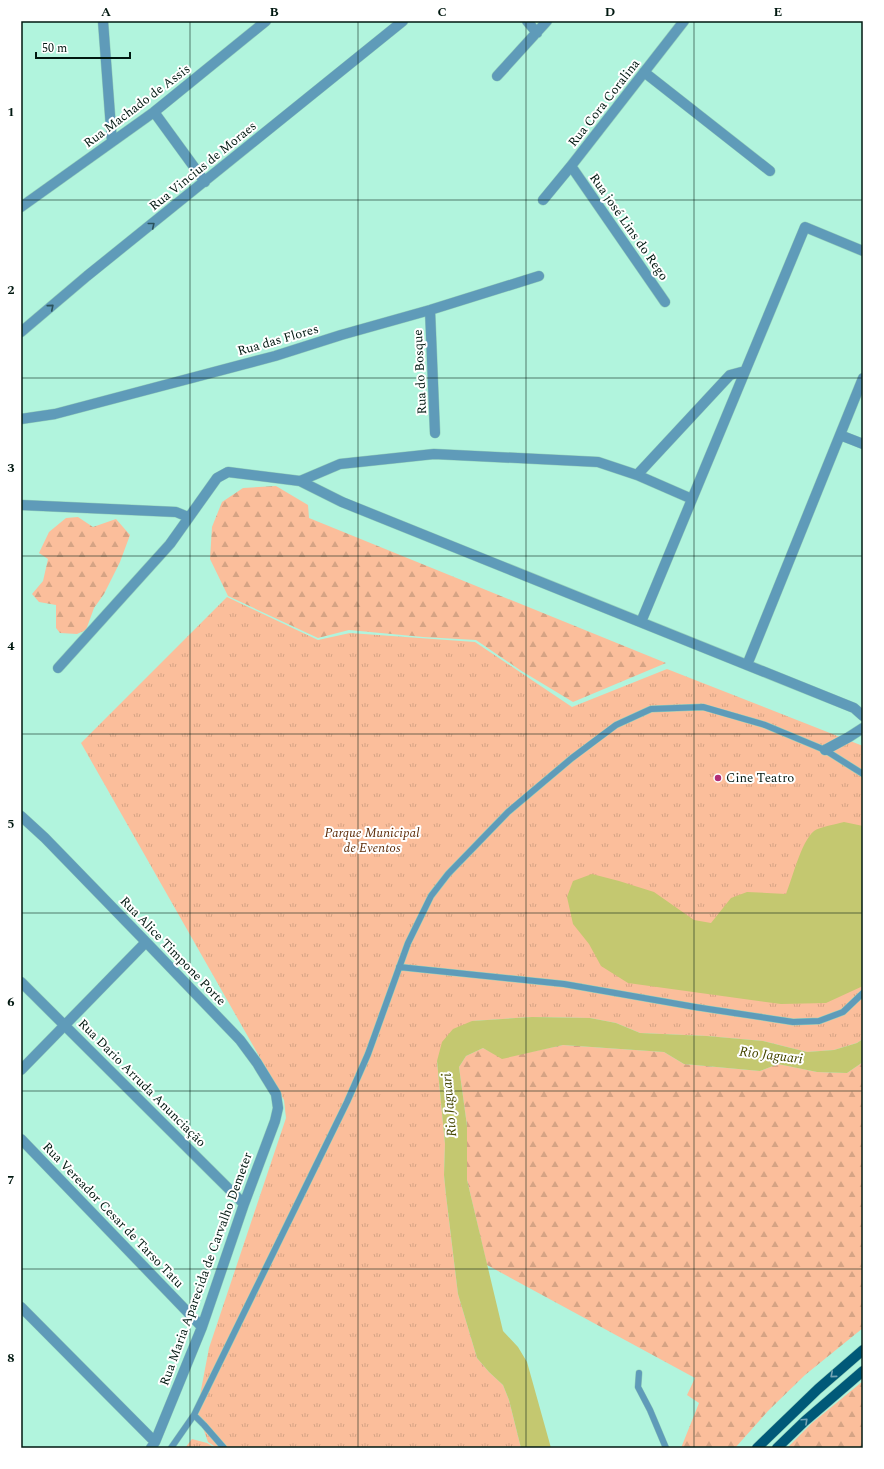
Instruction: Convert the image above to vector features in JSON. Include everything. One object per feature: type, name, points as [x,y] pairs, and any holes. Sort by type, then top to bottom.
[{"type":"main road","points":[[756,1448],[818,1389],[863,1350]]},
{"type":"main road","points":[[777,1448],[805,1420],[863,1371]]},
{"type":"street","points":[[103,21],[112,142]]},
{"type":"street","name":"Rua Machado de Assis","points":[[21,207],[154,112],[253,25],[266,21]]},
{"type":"street","name":"Rua Vincius de Moraes","points":[[21,332],[87,276],[403,21]]},
{"type":"street","points":[[527,21],[537,33]]},
{"type":"street","points":[[497,76],[547,21]]},
{"type":"street","name":"Rua Cora Coralina","points":[[543,200],[684,21]]},
{"type":"street","points":[[644,72],[770,171]]},
{"type":"street","points":[[154,112],[205,182]]},
{"type":"street","name":"Rua josé Lins do Rego","points":[[571,166],[665,302]]},
{"type":"street","points":[[641,622],[805,227],[863,251]]},
{"type":"street","name":"Rua das Flores","points":[[21,419],[55,414],[275,356],[539,276]]},
{"type":"street","name":"Rua do Bosque","points":[[430,310],[435,433]]},
{"type":"street","points":[[637,475],[730,375],[745,371]]},
{"type":"street","points":[[747,665],[863,378]]},
{"type":"street","points":[[840,435],[863,444]]},
{"type":"street","points":[[300,481],[340,464],[434,454],[598,462],[637,475],[692,499]]},
{"type":"street","points":[[58,668],[170,544],[216,478],[228,472],[300,481],[342,502],[854,708],[863,716]]},
{"type":"street","points":[[21,505],[176,512],[188,517]]},
{"type":"street","points":[[825,750],[863,728]]},
{"type":"street","name":"Rua Alice Timpone Porte","points":[[21,816],[146,942],[240,1040],[257,1063],[276,1094],[278,1108],[275,1121]]},
{"type":"street","points":[[21,1070],[146,942]]},
{"type":"street","name":"Rua Dario Arruda Anunciação","points":[[21,982],[244,1204]]},
{"type":"street","name":"Rua Maria Aparecida de Carvalho Demeter","points":[[153,1445],[202,1327],[244,1204],[275,1121]]},
{"type":"street","name":"Rua Vereador Cesar de Tarso Tatu","points":[[21,1139],[202,1327]]},
{"type":"street","points":[[21,1307],[153,1445]]},
{"type":"lane","points":[[171,1448],[194,1415],[347,1102],[370,1047],[408,943],[431,896],[448,874],[508,812],[572,758],[616,725],[651,709],[703,708],[765,726],[825,750],[863,774]]},
{"type":"lane","points":[[399,967],[564,984],[695,1007],[793,1022],[818,1020],[843,1012],[863,993]]},
{"type":"lane","points":[[639,1373],[638,1387],[650,1410],[666,1448]]},
{"type":"lane","points":[[194,1415],[224,1448]]},
{"type":"green space","points":[[276,486],[308,505],[309,518],[666,663],[573,702],[520,670],[476,640],[349,630],[318,638],[228,596],[210,559],[212,527],[222,502],[243,488]]},
{"type":"green space","points":[[78,517],[93,527],[116,519],[130,535],[120,562],[104,594],[94,608],[86,630],[77,634],[60,633],[56,628],[56,605],[39,602],[32,594],[43,581],[48,559],[39,553],[49,532],[66,518]]},
{"type":"green space","name":"Parque Municipal de Eventos","points":[[227,597],[318,640],[350,633],[475,642],[572,707],[667,669],[863,746],[863,1039],[857,1043],[834,1050],[807,1052],[763,1041],[707,1036],[640,1033],[616,1023],[590,1018],[532,1017],[472,1021],[437,1061],[445,1144],[444,1175],[458,1294],[477,1358],[503,1385],[509,1400],[521,1448],[217,1448],[208,1442],[197,1411],[209,1348],[286,1118],[284,1100],[81,743]]},
{"type":"green space","points":[[563,1045],[664,1052],[684,1064],[760,1071],[778,1064],[817,1072],[847,1073],[863,1062],[863,1328],[805,1375],[768,1411],[735,1448],[681,1448],[699,1403],[687,1395],[695,1378],[487,1265],[467,1180],[467,1126],[459,1067],[466,1056],[483,1048],[502,1058]]},
{"type":"green space","points":[[863,1381],[863,1448],[787,1448],[812,1423]]},
{"type":"green space","points":[[192,1439],[207,1443],[215,1448],[185,1448]]},
{"type":"water","points":[[844,822],[863,826],[863,986],[826,1003],[781,1004],[628,983],[601,966],[589,944],[573,924],[567,897],[573,881],[592,874],[654,892],[694,920],[711,923],[731,898],[747,892],[786,894],[801,851],[809,836],[816,830]]},
{"type":"water","name":"Rio Jaguari","points":[[532,1017],[590,1018],[616,1023],[640,1033],[707,1036],[763,1041],[807,1052],[834,1050],[857,1043],[863,1039],[863,1062],[847,1073],[817,1072],[778,1064],[760,1071],[684,1064],[664,1052],[563,1045],[502,1059],[483,1048],[466,1056],[459,1067],[467,1126],[467,1180],[503,1331],[518,1347],[527,1362],[551,1448],[521,1448],[509,1400],[503,1385],[477,1358],[458,1294],[444,1175],[445,1144],[437,1061],[442,1042],[453,1029],[472,1021]]},
{"type":"place","name":"Cine Teatro","points":[[718,778]]}]
